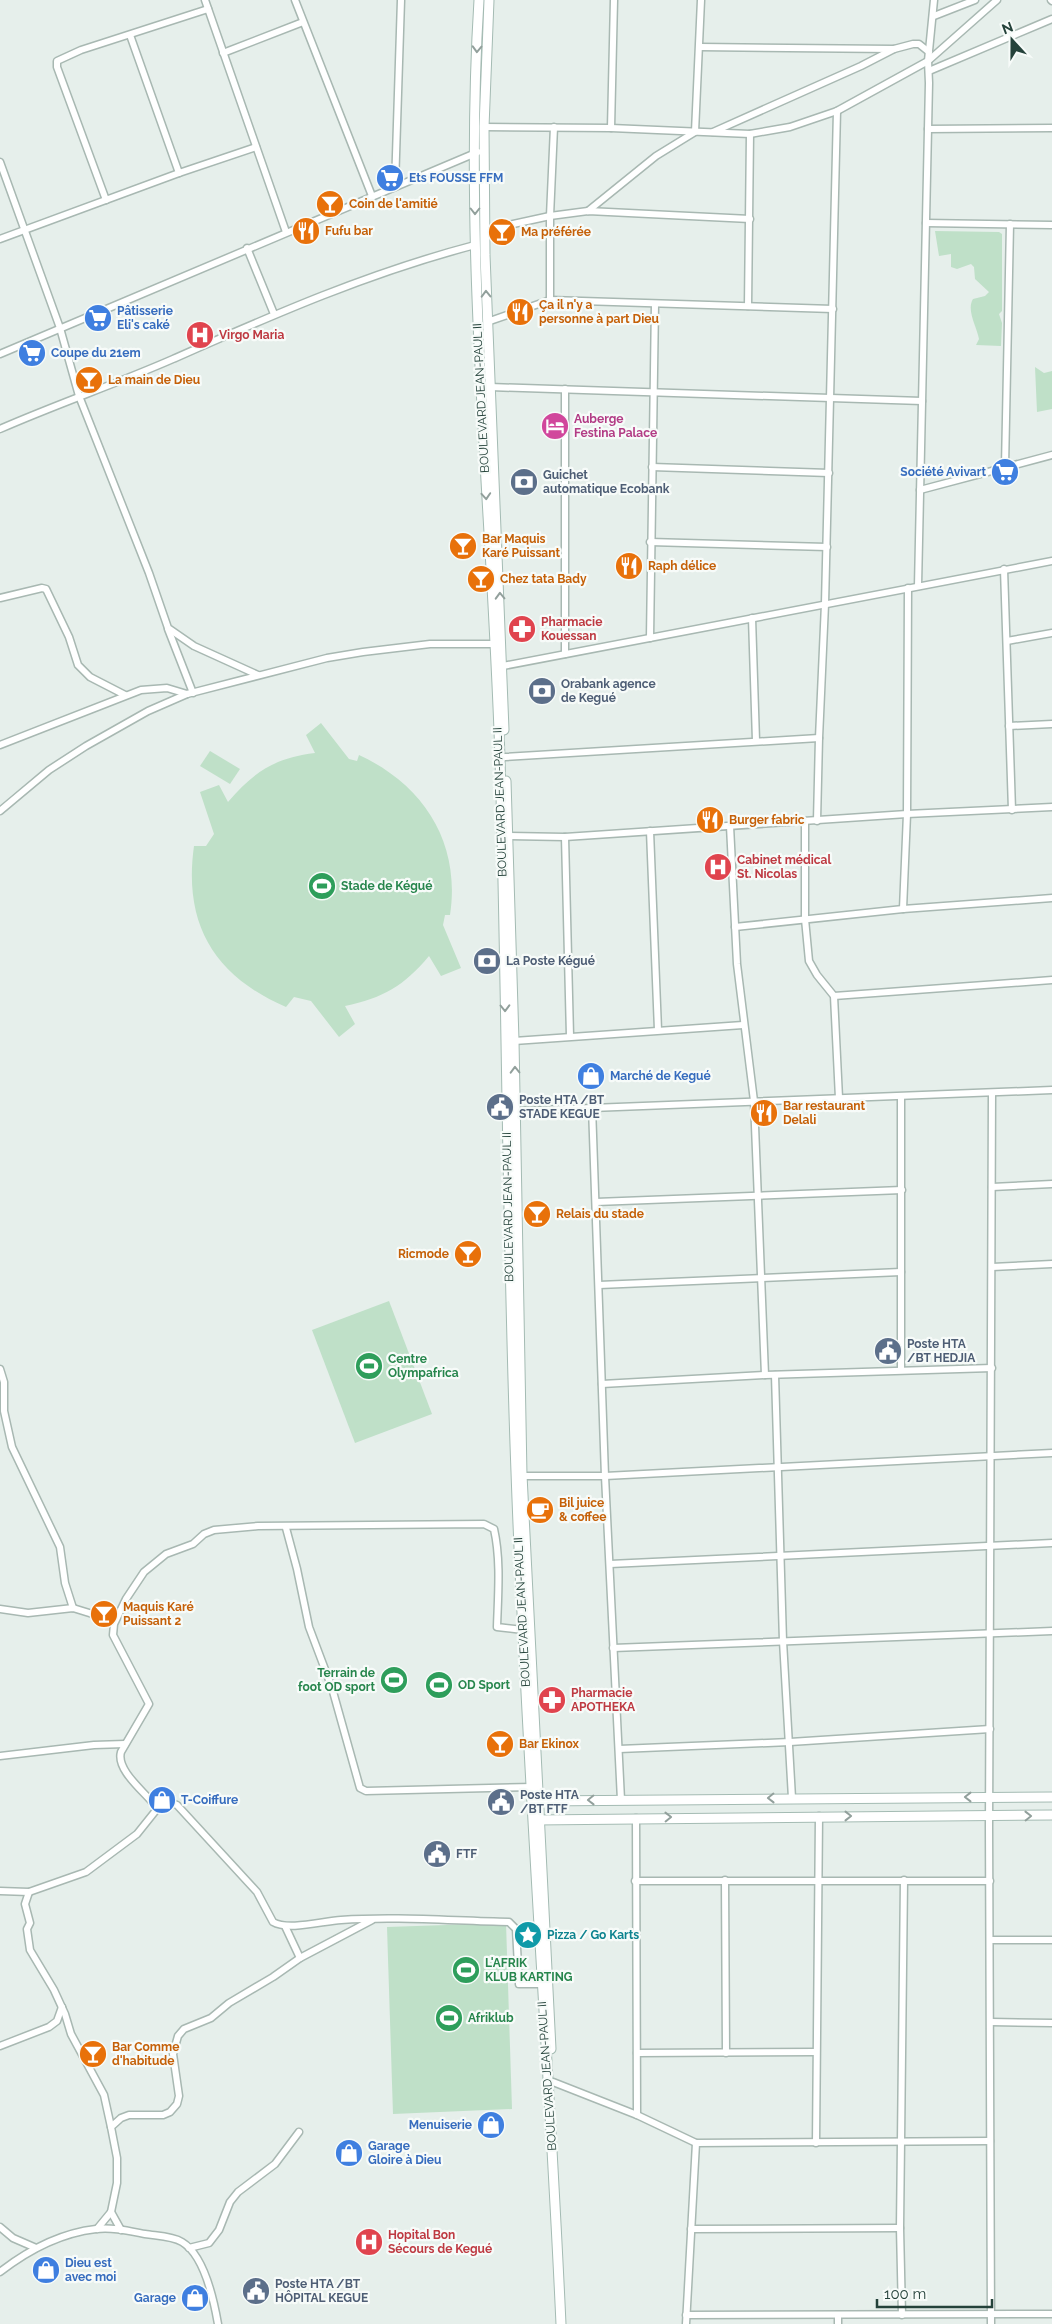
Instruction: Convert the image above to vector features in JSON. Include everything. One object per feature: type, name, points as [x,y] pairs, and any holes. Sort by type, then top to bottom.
[{"type":"main road","name":"BOULEVARD JEAN-PAUL II","points":[[479,0],[480,151],[475,245],[498,644],[503,666],[514,1041],[519,1476],[533,1786]]},
{"type":"main road","name":"BOULEVARD JEAN-PAUL II","points":[[490,0],[484,127],[480,151],[486,230],[487,322],[498,644],[506,1141],[524,1630],[553,2082],[566,2324]]},
{"type":"main road","points":[[534,1802],[792,1798],[1052,1797]]},
{"type":"main road","points":[[536,1819],[1052,1815]]},
{"type":"main road","name":"BOULEVARD JEAN-PAUL II","points":[[536,1819],[541,1984],[561,2324]]},
{"type":"street","points":[[205,0],[286,232]]},
{"type":"street","points":[[295,0],[372,196]]},
{"type":"street","points":[[395,186],[401,0]]},
{"type":"street","points":[[611,128],[614,0]]},
{"type":"street","points":[[696,132],[701,0]]},
{"type":"street","points":[[918,586],[928,61],[934,16],[934,0]]},
{"type":"street","points":[[934,16],[975,0]]},
{"type":"street","points":[[484,127],[611,128],[750,134],[790,127],[837,111],[928,61],[997,0]]},
{"type":"street","points":[[106,200],[57,67],[57,61],[81,50],[208,9]]},
{"type":"street","points":[[929,70],[1052,19]]},
{"type":"street","points":[[223,53],[303,22]]},
{"type":"street","points":[[130,35],[179,173]]},
{"type":"street","points":[[711,133],[861,66],[894,49],[919,44],[929,52]]},
{"type":"street","points":[[700,47],[894,49]]},
{"type":"street","points":[[817,821],[827,546],[837,111]]},
{"type":"street","points":[[550,300],[550,216],[554,127]]},
{"type":"street","points":[[928,129],[1052,128]]},
{"type":"street","points":[[588,211],[656,156],[696,132]]},
{"type":"street","points":[[748,306],[750,134]]},
{"type":"street","points":[[0,238],[179,173],[256,148]]},
{"type":"street","points":[[0,354],[480,151]]},
{"type":"street","points":[[0,162],[60,328],[79,396],[149,573],[190,694]]},
{"type":"street","points":[[486,230],[550,216],[588,211],[750,219]]},
{"type":"street","points":[[926,222],[1052,225]]},
{"type":"street","points":[[1005,467],[1010,224]]},
{"type":"street","points":[[0,429],[173,359],[274,314],[379,273],[475,245]]},
{"type":"street","points":[[247,248],[274,314]]},
{"type":"street","points":[[487,322],[550,300],[833,309]]},
{"type":"street","points":[[650,638],[655,304]]},
{"type":"street","points":[[490,387],[922,401]]},
{"type":"street","points":[[565,389],[565,654]]},
{"type":"street","points":[[920,490],[1052,455]]},
{"type":"street","points":[[652,467],[829,473]]},
{"type":"street","points":[[650,542],[827,546]]},
{"type":"street","points":[[503,666],[1052,561]]},
{"type":"street","points":[[1004,569],[1012,810]]},
{"type":"street","points":[[902,909],[907,814],[908,588]]},
{"type":"street","points":[[0,598],[46,589],[69,637],[78,665],[90,677],[125,695]]},
{"type":"street","points":[[752,618],[756,741]]},
{"type":"street","points":[[168,628],[194,646],[258,675]]},
{"type":"street","points":[[1006,641],[1052,633]]},
{"type":"street","points":[[0,811],[49,770],[86,746],[148,711],[190,694],[327,658],[363,652],[430,644],[498,644]]},
{"type":"street","points":[[0,745],[141,690],[167,688],[190,694]]},
{"type":"street","points":[[1009,726],[1052,724]]},
{"type":"street","points":[[505,757],[819,738]]},
{"type":"street","points":[[509,836],[565,837],[907,814],[1052,807]]},
{"type":"street","points":[[805,821],[804,919],[809,961],[816,975],[834,996],[839,1098]]},
{"type":"street","points":[[730,826],[735,927],[743,1025],[754,1101],[765,1375]]},
{"type":"street","points":[[650,831],[658,1030]]},
{"type":"street","points":[[565,837],[570,1036]]},
{"type":"street","points":[[735,927],[902,909],[1052,898]]},
{"type":"street","points":[[834,996],[1052,980]]},
{"type":"street","points":[[514,1041],[743,1025]]},
{"type":"street","points":[[515,1111],[1052,1090]]},
{"type":"street","points":[[991,2324],[992,1093]]},
{"type":"street","points":[[901,1097],[901,1370]]},
{"type":"street","points":[[592,1108],[605,1476],[621,1800]]},
{"type":"street","points":[[992,1187],[1052,1184]]},
{"type":"street","points":[[596,1202],[902,1190]]},
{"type":"street","points":[[992,1267],[1052,1264]]},
{"type":"street","points":[[599,1285],[902,1272]]},
{"type":"street","points":[[602,1384],[765,1375],[992,1368]]},
{"type":"street","points":[[0,1369],[4,1382],[4,1411],[12,1447],[60,1547],[65,1583],[72,1608]]},
{"type":"street","points":[[775,1375],[783,1641],[792,1798]]},
{"type":"street","points":[[519,1476],[605,1476],[1052,1453]]},
{"type":"street","points":[[524,1630],[497,1627],[497,1542],[494,1529],[484,1524],[286,1528],[232,1527],[204,1534],[193,1544],[166,1554],[144,1572],[133,1586],[114,1624],[113,1635],[149,1704],[125,1744],[120,1757],[124,1768],[152,1802],[161,1804],[171,1802],[177,1805],[257,1892],[272,1922],[285,1926],[375,1918],[509,1922],[516,1929],[518,1984],[541,1984]]},
{"type":"street","points":[[286,1528],[309,1627],[332,1688],[360,1788],[366,1791],[533,1786]]},
{"type":"street","points":[[610,1564],[1052,1543]]},
{"type":"street","points":[[0,1609],[28,1613],[72,1608],[99,1616]]},
{"type":"street","points":[[613,1648],[1052,1631]]},
{"type":"street","points":[[619,1749],[790,1742],[990,1729]]},
{"type":"street","points":[[0,1756],[94,1744],[125,1744]]},
{"type":"street","points":[[0,1891],[29,1892],[86,1872],[137,1834],[161,1804]]},
{"type":"street","points":[[816,2143],[819,1816]]},
{"type":"street","points":[[636,1818],[637,2116]]},
{"type":"street","points":[[635,1881],[818,1879],[990,1881]]},
{"type":"street","points":[[725,1880],[726,2053]]},
{"type":"street","points":[[902,2315],[900,2228],[904,1880]]},
{"type":"street","points":[[29,1892],[25,1904],[30,1923],[27,1929],[30,1950],[62,2007],[71,2034],[104,2095],[112,2126],[117,2158],[117,2183],[111,2212],[97,2229]]},
{"type":"street","points":[[112,2126],[121,2118],[129,2116],[163,2115],[170,2112],[177,2104],[179,2096],[173,2054],[178,2036],[184,2029],[211,2018],[300,1958],[375,1918]]},
{"type":"street","points":[[285,1926],[300,1958]]},
{"type":"street","points":[[990,1940],[1052,1940]]},
{"type":"street","points":[[0,2046],[49,2027],[57,2021],[62,2007]]},
{"type":"street","points":[[990,2022],[1052,2023]]},
{"type":"street","points":[[637,2053],[816,2052]]},
{"type":"street","points":[[553,2082],[637,2116],[696,2143],[990,2141]]},
{"type":"street","points":[[189,2248],[209,2243],[219,2230],[230,2202],[238,2192],[274,2164],[298,2132]]},
{"type":"street","points":[[686,2324],[696,2143]]},
{"type":"street","points":[[111,2212],[121,2230]]},
{"type":"street","points":[[0,2226],[14,2238],[36,2248]]},
{"type":"street","points":[[691,2229],[900,2228]]},
{"type":"street","points":[[0,2272],[36,2248],[78,2233],[97,2229],[121,2230],[171,2238],[183,2242],[189,2248],[208,2282],[218,2324]]},
{"type":"street","points":[[686,2315],[991,2316],[1052,2314]]},
{"type":"street","points":[[838,2315],[838,2324]]},
{"type":"green space","points":[[935,231],[999,232],[1002,234],[1002,311],[999,314],[1002,323],[1001,346],[976,345],[979,339],[971,313],[971,303],[973,299],[985,296],[989,292],[975,279],[974,267],[971,264],[957,269],[951,267],[951,254],[939,256]]},
{"type":"green space","points":[[1035,367],[1044,373],[1052,371],[1052,409],[1037,412]]},
{"type":"green space","name":"Stade de Kégué","points":[[321,723],[349,759],[357,761],[359,755],[382,768],[402,783],[419,800],[433,819],[443,841],[450,864],[452,889],[450,915],[445,915],[443,925],[461,968],[441,976],[429,956],[411,975],[382,995],[345,1006],[355,1024],[339,1037],[311,1001],[294,997],[286,1007],[240,980],[222,963],[209,944],[199,923],[194,900],[192,874],[194,846],[206,846],[214,834],[200,792],[219,785],[228,802],[247,782],[266,768],[301,755],[315,753],[306,735]]},
{"type":"green space","points":[[210,751],[240,769],[230,784],[200,766]]},
{"type":"green space","points":[[389,1301],[432,1414],[355,1443],[312,1330]]},
{"type":"green space","name":"Afriklub","points":[[506,1923],[512,2109],[393,2114],[387,1927]]},
{"type":"place","name":"Ets FOUSSE FFM","points":[[390,178]]},
{"type":"place","name":"Coin de l'amitié","points":[[330,204]]},
{"type":"place","name":"Fufu bar","points":[[306,231]]},
{"type":"place","name":"Ma préférée","points":[[502,232]]},
{"type":"place","name":"Ça il n'y a personne à part Dieu","points":[[520,312]]},
{"type":"place","name":"Pâtisserie Eli's caké","points":[[98,318]]},
{"type":"place","name":"Virgo Maria","points":[[200,335]]},
{"type":"place","name":"Coupe du 21em","points":[[32,353]]},
{"type":"place","name":"La main de Dieu","points":[[89,380]]},
{"type":"place","name":"Auberge Festina Palace","points":[[555,426]]},
{"type":"place","name":"Société Avivart","points":[[1005,472]]},
{"type":"place","name":"Guichet automatique Ecobank","points":[[524,482]]},
{"type":"place","name":"Bar Maquis Karé Puissant","points":[[463,546]]},
{"type":"place","name":"Raph délice","points":[[629,566]]},
{"type":"place","name":"Chez tata Bady","points":[[481,579]]},
{"type":"place","name":"Pharmacie Kouessan","points":[[522,629]]},
{"type":"place","name":"Orabank agence de Kegué","points":[[542,691]]},
{"type":"place","name":"Burger fabric","points":[[710,820]]},
{"type":"place","name":"Cabinet médical St. Nicolas","points":[[718,867]]},
{"type":"place","name":"Stade de Kégué","points":[[322,886]]},
{"type":"place","name":"La Poste Kégué","points":[[487,961]]},
{"type":"place","name":"Marché de Kegué","points":[[591,1076]]},
{"type":"place","name":"Poste HTA /BT STADE KEGUE","points":[[500,1107]]},
{"type":"place","name":"Bar restaurant Delali","points":[[764,1113]]},
{"type":"place","name":"Relais du stade","points":[[537,1214]]},
{"type":"place","name":"Ricmode","points":[[468,1254]]},
{"type":"place","name":"Poste HTA /BT HEDJIA","points":[[888,1351]]},
{"type":"place","name":"Centre Olympafrica","points":[[369,1366]]},
{"type":"place","name":"Bil juice & coffee","points":[[540,1510]]},
{"type":"place","name":"Maquis Karé Puissant 2","points":[[104,1614]]},
{"type":"place","name":"Terrain de foot OD sport","points":[[394,1680]]},
{"type":"place","name":"OD Sport","points":[[439,1685]]},
{"type":"place","name":"Pharmacie APOTHEKA","points":[[552,1700]]},
{"type":"place","name":"Bar Ekinox","points":[[500,1744]]},
{"type":"place","name":"T-Coiffure","points":[[162,1800]]},
{"type":"place","name":"Poste HTA /BT FTF","points":[[501,1802]]},
{"type":"place","name":"FTF","points":[[437,1854]]},
{"type":"place","name":"Pizza / Go Karts","points":[[528,1935]]},
{"type":"place","name":"L'AFRIK KLUB KARTING","points":[[466,1970]]},
{"type":"place","name":"Afriklub","points":[[449,2018]]},
{"type":"place","name":"Bar Comme d'habitude","points":[[93,2054]]},
{"type":"place","name":"Menuiserie","points":[[491,2125]]},
{"type":"place","name":"Garage Gloire à Dieu","points":[[349,2153]]},
{"type":"place","name":"Hopital Bon Sécours de Kegué","points":[[369,2242]]},
{"type":"place","name":"Dieu est avec moi","points":[[46,2270]]},
{"type":"place","name":"Poste HTA /BT HÔPITAL KEGUE","points":[[256,2291]]},
{"type":"place","name":"Garage","points":[[195,2298]]}]
